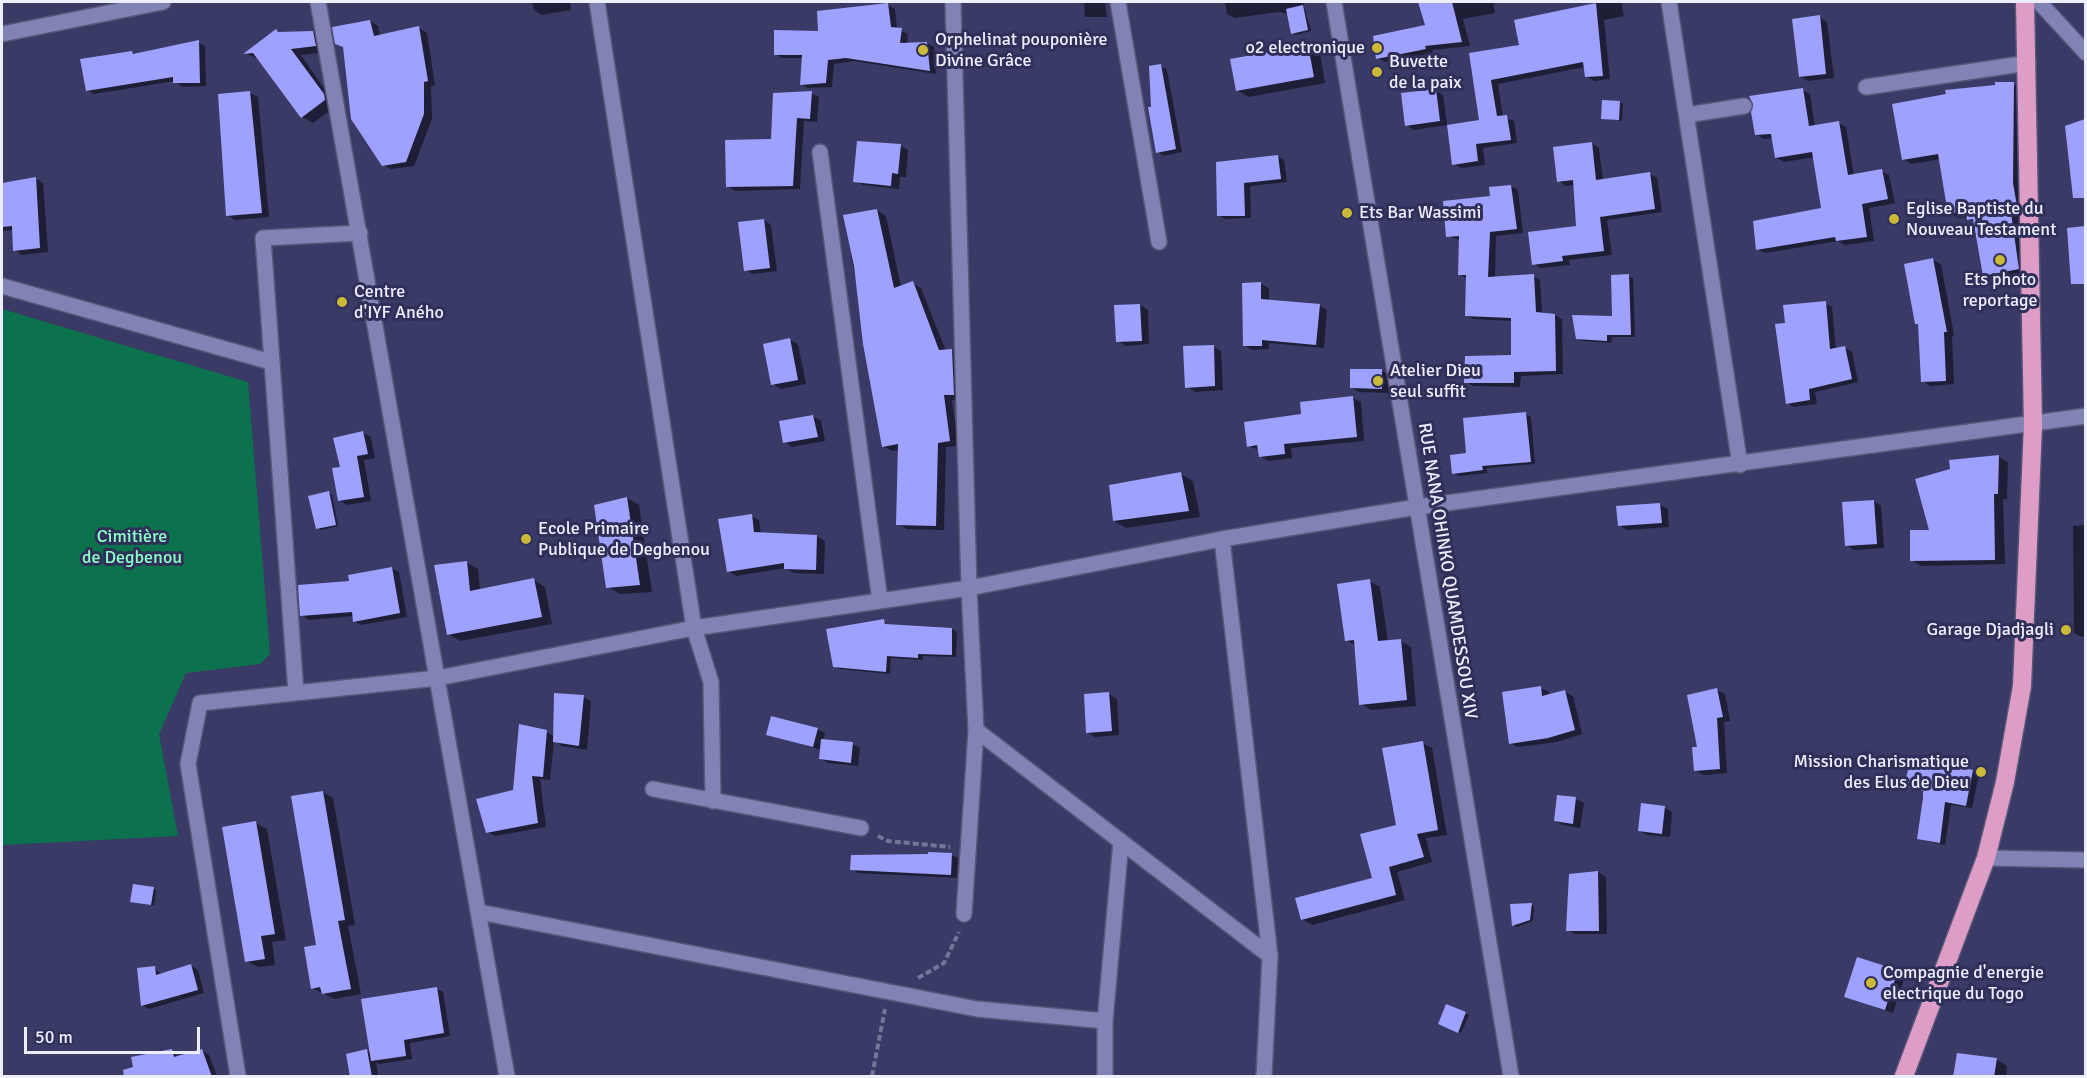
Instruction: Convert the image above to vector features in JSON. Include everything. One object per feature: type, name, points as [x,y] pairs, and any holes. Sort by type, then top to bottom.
[{"type":"highway","points":[[1904,1077],[1986,858],[2008,771],[2022,686],[2032,425],[2028,63],[2025,2]]},
{"type":"street","points":[[2,34],[163,2]]},
{"type":"street","points":[[318,2],[507,1077]]},
{"type":"street","points":[[597,2],[694,628],[711,682],[713,801]]},
{"type":"street","points":[[953,2],[969,588],[976,730],[964,914]]},
{"type":"street","points":[[1118,2],[1160,242]]},
{"type":"street","name":"RUE NANA OHINKO QUAMDESSOU XIV","points":[[1334,2],[1511,1077]]},
{"type":"street","points":[[1669,2],[1740,465]]},
{"type":"street","points":[[2039,2],[2085,53]]},
{"type":"street","points":[[1866,87],[2028,63]]},
{"type":"street","points":[[1687,115],[1744,106]]},
{"type":"street","points":[[820,152],[880,601]]},
{"type":"street","points":[[296,693],[263,238],[360,233]]},
{"type":"street","points":[[2,286],[271,362]]},
{"type":"street","points":[[238,1077],[188,764],[200,704],[438,678],[694,628],[969,588],[1222,539],[1417,507],[1740,465],[2085,416]]},
{"type":"street","points":[[1222,539],[1270,956],[1264,1077]]},
{"type":"street","points":[[976,730],[1270,956]]},
{"type":"street","points":[[653,789],[861,828]]},
{"type":"street","points":[[1106,1077],[1105,1021],[1121,841]]},
{"type":"street","points":[[1986,858],[2085,860]]},
{"type":"street","points":[[479,912],[977,1009],[1105,1021]]},
{"type":"path","points":[[861,828],[888,841],[969,849]]},
{"type":"path","points":[[872,1077],[892,994],[908,982],[944,963],[956,940],[964,914]]},
{"type":"green space","name":"Cimitière de Degbenou","points":[[2,309],[248,382],[270,654],[260,664],[186,673],[159,734],[178,836],[2,845]]},
{"type":"building","points":[[1418,2],[1452,2],[1462,42],[1425,46],[1426,49],[1376,59],[1373,36],[1425,25]]},
{"type":"building","points":[[888,3],[891,27],[902,28],[900,43],[927,42],[930,71],[846,58],[828,60],[826,83],[800,85],[802,55],[774,55],[774,30],[818,31],[817,11]]},
{"type":"building","points":[[1596,3],[1603,76],[1585,77],[1583,62],[1491,80],[1497,116],[1507,115],[1511,140],[1476,144],[1478,161],[1452,165],[1447,125],[1479,120],[1469,53],[1519,45],[1514,20]]},
{"type":"building","points":[[1303,5],[1308,30],[1291,34],[1286,9]]},
{"type":"building","points":[[1820,15],[1826,74],[1799,77],[1792,19]]},
{"type":"building","points":[[370,20],[374,36],[419,26],[428,81],[424,82],[424,114],[406,162],[382,166],[351,119],[343,47],[335,44],[332,27]]},
{"type":"building","points":[[276,29],[278,32],[313,31],[316,46],[291,49],[324,94],[325,100],[301,118],[253,53],[243,54]]},
{"type":"building","points":[[199,40],[200,83],[173,83],[173,77],[86,91],[80,59],[132,51],[133,54]]},
{"type":"building","points":[[1308,45],[1314,77],[1236,91],[1230,59]]},
{"type":"building","points":[[1161,64],[1176,149],[1156,153],[1148,107],[1151,107],[1149,66]]},
{"type":"building","points":[[1995,82],[2014,82],[2013,183],[2018,212],[2011,213],[2019,269],[1983,276],[1973,219],[1967,220],[1966,211],[1948,214],[1938,154],[1902,160],[1892,104],[1946,94],[1945,90],[1995,85]]},
{"type":"building","points":[[1803,88],[1809,126],[1839,121],[1848,175],[1882,169],[1888,199],[1862,204],[1867,237],[1836,241],[1835,237],[1756,250],[1753,221],[1821,208],[1812,152],[1775,158],[1771,134],[1755,135],[1751,112],[1753,104],[1749,96]]},
{"type":"building","points":[[1436,89],[1440,121],[1405,126],[1401,93]]},
{"type":"building","points":[[250,91],[262,213],[226,216],[218,94]]},
{"type":"building","points":[[812,91],[810,119],[797,118],[793,186],[726,187],[725,140],[771,139],[773,93]]},
{"type":"building","points":[[1602,100],[1620,101],[1619,120],[1601,119]]},
{"type":"building","points":[[2085,119],[2085,198],[2073,198],[2065,126]]},
{"type":"building","points":[[857,141],[901,144],[898,174],[892,173],[891,186],[853,182]]},
{"type":"building","points":[[1592,142],[1596,180],[1650,172],[1655,209],[1600,217],[1604,251],[1562,256],[1563,261],[1532,265],[1528,232],[1576,226],[1573,180],[1557,182],[1553,147]]},
{"type":"building","points":[[1278,155],[1281,179],[1244,183],[1245,216],[1217,216],[1216,162]]},
{"type":"building","points":[[36,177],[40,248],[13,251],[12,226],[2,227],[2,183]]},
{"type":"building","points":[[1511,185],[1517,229],[1490,232],[1488,277],[1534,274],[1536,312],[1555,314],[1556,371],[1514,372],[1514,383],[1464,383],[1465,356],[1511,355],[1511,318],[1465,316],[1466,275],[1458,275],[1459,236],[1446,237],[1443,201],[1490,196],[1489,187]]},
{"type":"building","points":[[877,209],[894,288],[913,281],[939,350],[952,349],[954,395],[944,395],[950,441],[938,443],[936,526],[896,525],[898,444],[882,447],[863,344],[854,266],[843,215]]},
{"type":"building","points":[[764,219],[770,268],[744,271],[738,222]]},
{"type":"building","points":[[2085,226],[2085,284],[2071,284],[2067,228]]},
{"type":"building","points":[[1933,258],[1947,332],[1944,332],[1946,381],[1921,382],[1918,324],[1915,324],[1904,264]]},
{"type":"building","points":[[1629,274],[1631,335],[1607,335],[1607,341],[1576,339],[1572,315],[1612,316],[1611,275]]},
{"type":"building","points":[[1261,282],[1261,299],[1320,304],[1316,345],[1262,340],[1262,346],[1243,346],[1242,283]]},
{"type":"building","points":[[1826,301],[1830,349],[1845,346],[1852,379],[1809,389],[1810,400],[1786,404],[1775,324],[1785,323],[1783,305]]},
{"type":"building","points":[[1140,304],[1142,341],[1116,342],[1114,305]]},
{"type":"building","points":[[790,338],[798,380],[771,385],[763,344]]},
{"type":"building","points":[[1214,345],[1215,386],[1185,388],[1183,346]]},
{"type":"building","points":[[1350,369],[1382,369],[1382,389],[1350,388]]},
{"type":"building","points":[[1353,396],[1357,437],[1284,444],[1285,454],[1259,457],[1257,445],[1247,447],[1244,422],[1301,414],[1300,402]]},
{"type":"building","points":[[1526,412],[1531,462],[1482,466],[1483,470],[1452,474],[1450,455],[1466,453],[1463,418]]},
{"type":"building","points":[[813,415],[818,437],[783,443],[779,421]]},
{"type":"building","points":[[363,431],[368,454],[357,456],[364,497],[338,501],[332,468],[340,467],[333,438]]},
{"type":"building","points":[[1999,455],[1998,494],[1994,494],[1995,560],[1910,561],[1910,530],[1929,530],[1915,479],[1950,469],[1949,460]]},
{"type":"building","points":[[1181,472],[1189,511],[1113,521],[1109,485]]},
{"type":"building","points":[[329,491],[336,525],[316,529],[308,496]]},
{"type":"building","points":[[627,497],[640,585],[606,588],[594,505]]},
{"type":"building","points":[[1874,500],[1877,544],[1845,546],[1842,502]]},
{"type":"building","points":[[1660,503],[1662,523],[1618,526],[1616,506]]},
{"type":"building","points":[[752,514],[754,532],[817,535],[816,570],[784,569],[784,563],[727,572],[718,519]]},
{"type":"building","points":[[467,561],[470,591],[534,578],[542,617],[447,635],[434,565]]},
{"type":"building","points":[[392,567],[400,613],[353,622],[352,612],[300,616],[298,585],[349,581],[348,575]]},
{"type":"building","points":[[1370,579],[1378,641],[1401,639],[1407,700],[1359,705],[1354,640],[1345,641],[1337,584]]},
{"type":"building","points":[[884,619],[885,624],[952,628],[952,655],[918,654],[918,658],[887,656],[886,672],[833,667],[826,629]]},
{"type":"building","points":[[1541,686],[1542,696],[1565,690],[1575,730],[1548,738],[1509,744],[1502,692]]},
{"type":"building","points":[[1717,688],[1723,717],[1717,718],[1720,769],[1694,771],[1692,747],[1697,747],[1687,695]]},
{"type":"building","points":[[1109,692],[1112,731],[1086,733],[1084,694]]},
{"type":"building","points":[[554,693],[584,695],[579,746],[553,742]]},
{"type":"building","points":[[771,716],[818,728],[813,747],[766,735]]},
{"type":"building","points":[[519,724],[547,730],[543,777],[532,776],[538,823],[486,833],[476,799],[513,790]]},
{"type":"building","points":[[821,739],[853,742],[851,763],[819,759]]},
{"type":"building","points":[[1423,741],[1438,830],[1417,834],[1424,857],[1389,867],[1396,895],[1301,920],[1295,898],[1372,878],[1360,834],[1396,825],[1382,748]]},
{"type":"building","points":[[1911,758],[1973,770],[1966,806],[1945,802],[1940,843],[1917,839],[1923,791],[1904,786]]},
{"type":"building","points":[[323,791],[345,920],[338,921],[351,989],[322,994],[320,987],[311,989],[304,947],[316,945],[291,796]]},
{"type":"building","points":[[1557,795],[1576,797],[1573,824],[1554,821]]},
{"type":"building","points":[[1641,803],[1665,806],[1662,834],[1638,831]]},
{"type":"building","points":[[256,821],[275,934],[261,936],[265,959],[245,962],[222,827]]},
{"type":"building","points":[[928,852],[952,853],[951,875],[850,870],[851,855],[928,854]]},
{"type":"building","points":[[1598,871],[1599,931],[1566,931],[1569,874]]},
{"type":"building","points":[[133,884],[154,887],[151,905],[130,902]]},
{"type":"building","points":[[1532,903],[1530,920],[1512,926],[1510,904]]},
{"type":"building","name":"Compagnie d'energie electrique du Togo","points":[[1857,957],[1898,970],[1885,1010],[1844,997]]},
{"type":"building","points":[[191,964],[198,990],[141,1006],[137,968],[155,966],[156,975]]},
{"type":"building","points":[[437,987],[444,1033],[404,1040],[406,1056],[371,1061],[361,999]]},
{"type":"building","points":[[1446,1004],[1466,1012],[1458,1033],[1438,1024]]},
{"type":"building","points":[[172,1049],[174,1057],[202,1049],[212,1077],[124,1077],[123,1070],[133,1067],[131,1057]]},
{"type":"building","points":[[367,1049],[372,1077],[350,1077],[346,1054]]},
{"type":"building","points":[[1957,1053],[1997,1058],[1994,1077],[1953,1077]]},
{"type":"place","name":"o2 electronique","points":[[1377,48]]},
{"type":"place","name":"Orphelinat pouponière Divine Grâce","points":[[923,50]]},
{"type":"place","name":"Buvette de la paix","points":[[1377,72]]},
{"type":"place","name":"Ets Bar Wassimi","points":[[1347,213]]},
{"type":"place","name":"Eglise Baptiste du Nouveau Testament","points":[[1894,219]]},
{"type":"place","name":"Ets photo reportage","points":[[2000,260]]},
{"type":"place","name":"Centre d'IYF Aného","points":[[342,302]]},
{"type":"place","name":"Atelier Dieu seul suffit","points":[[1378,381]]},
{"type":"place","name":"Ecole Primaire Publique de Degbenou","points":[[526,539]]},
{"type":"place","name":"Garage Djadjagli","points":[[2066,630]]},
{"type":"place","name":"Mission Charismatique des Elus de Dieu","points":[[1981,772]]},
{"type":"place","name":"Compagnie d'energie electrique du Togo","points":[[1871,983]]}]
